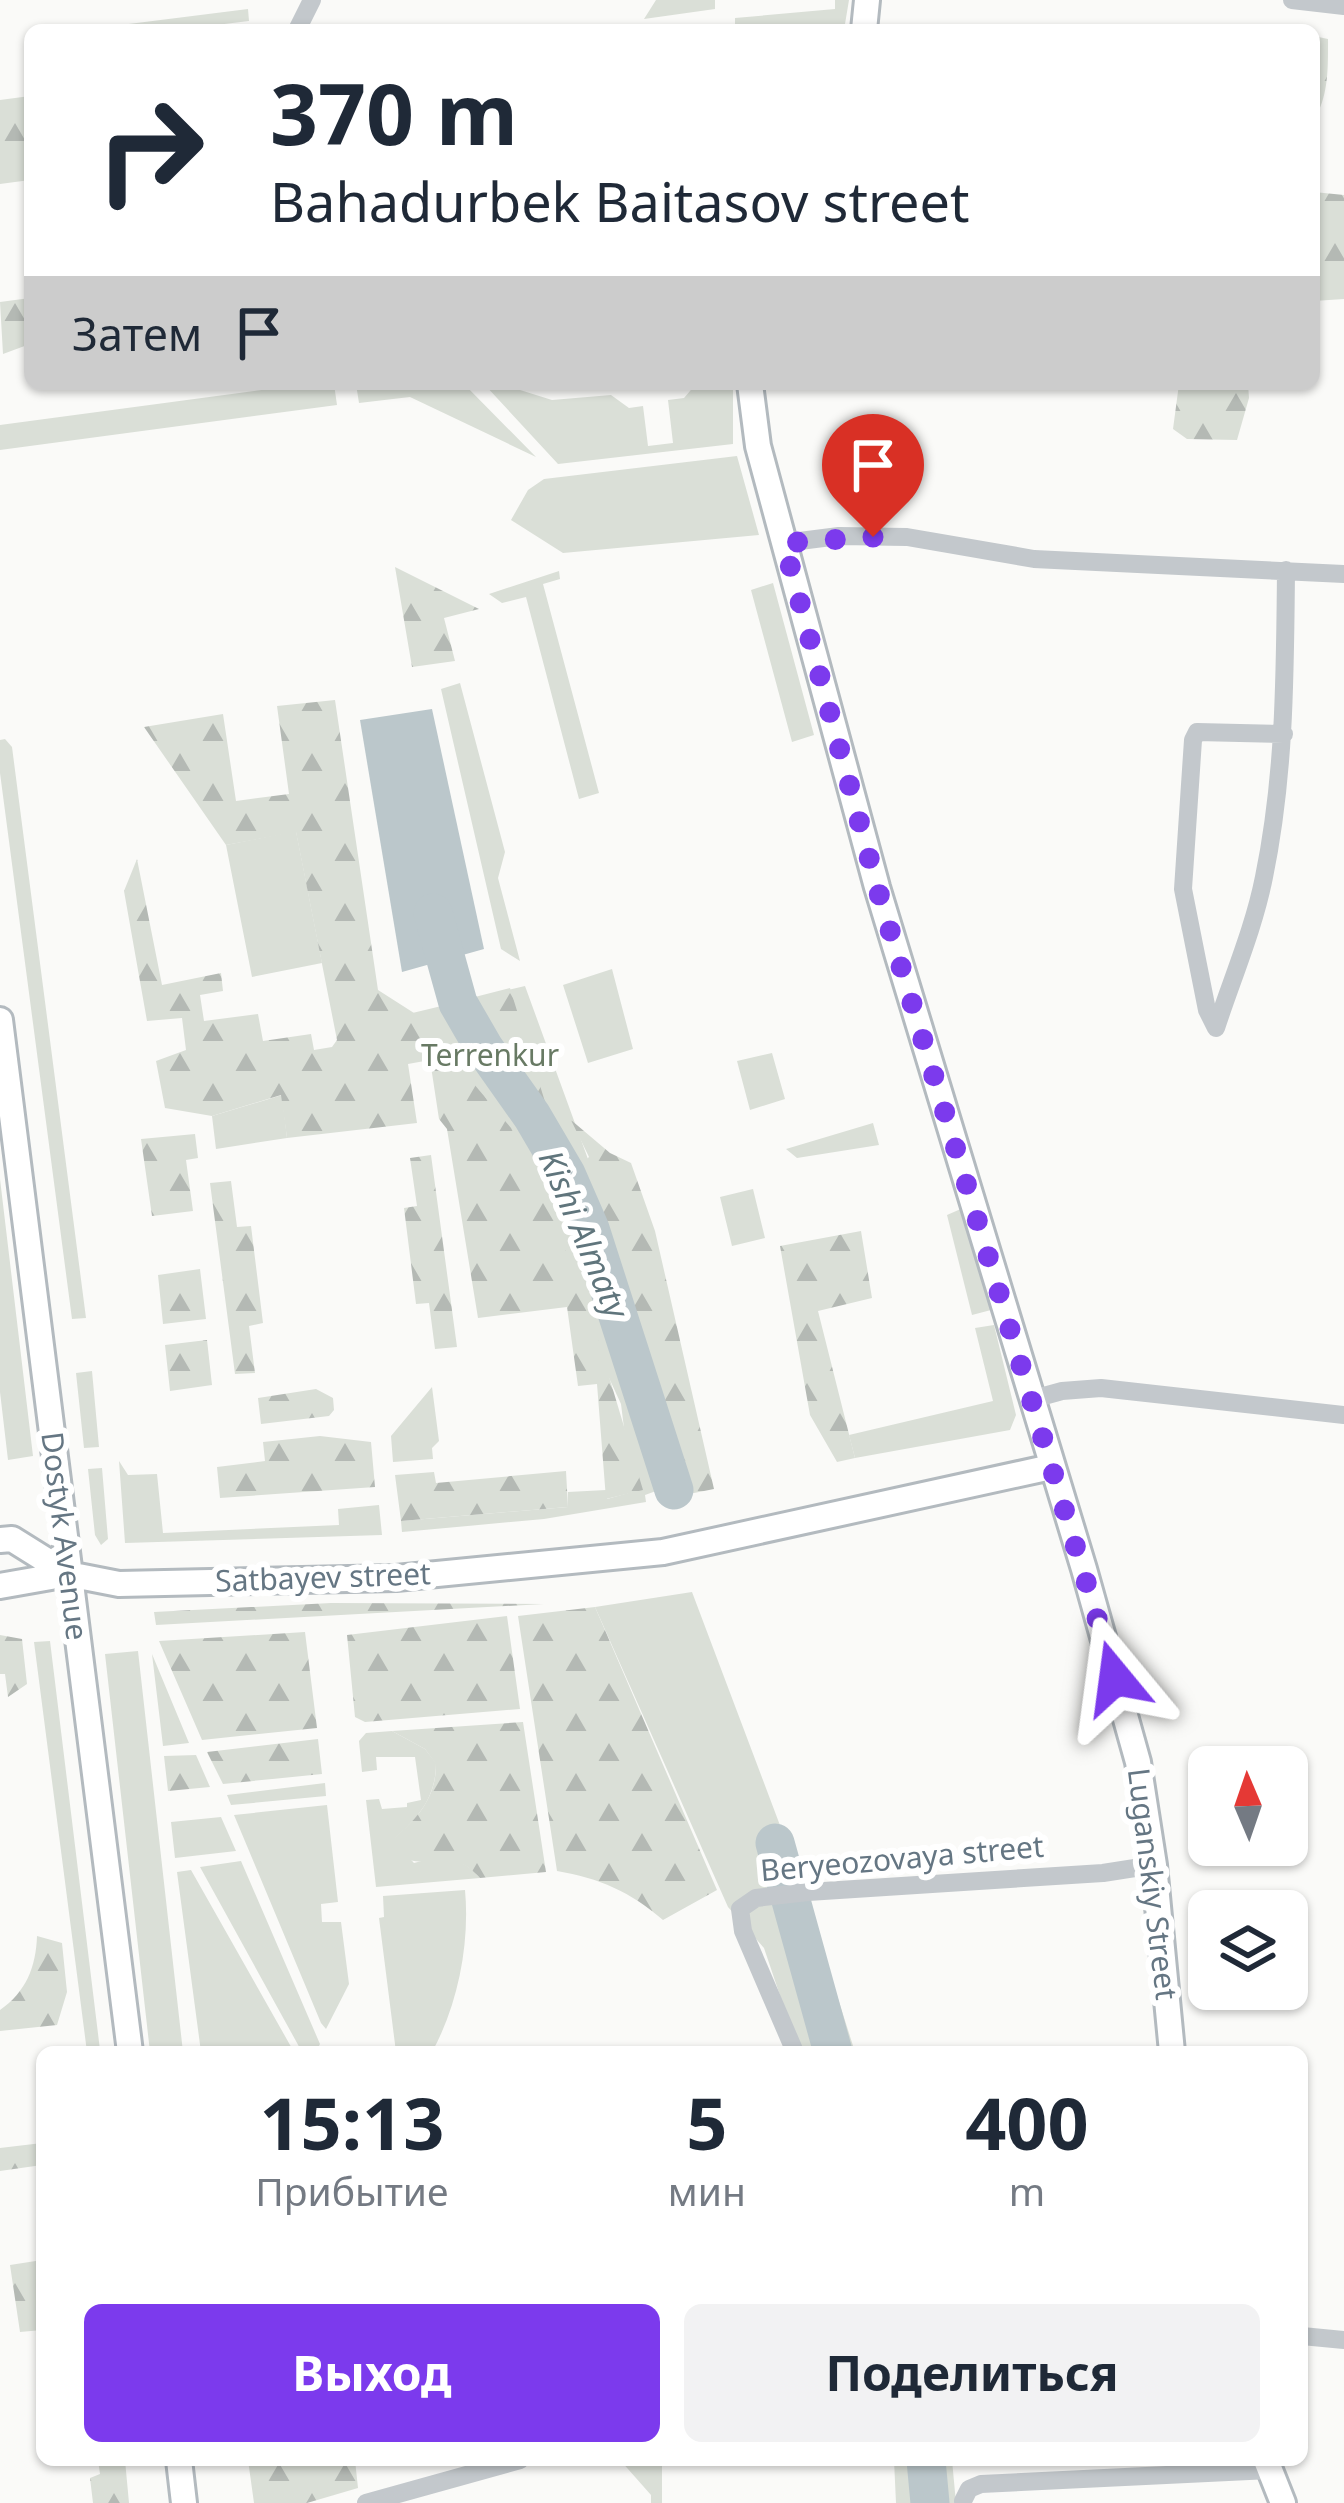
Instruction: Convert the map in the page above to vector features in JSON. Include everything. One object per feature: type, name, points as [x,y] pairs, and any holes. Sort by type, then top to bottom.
[{"type":"street","points":[[1292,0],[1344,6]]},
{"type":"street","name":"Luganskiy Street","points":[[751,390],[758,446],[877,887],[1138,1762],[1154,1865],[1171,2046]]},
{"type":"street","points":[[784,543],[839,536],[907,537],[1034,559],[1344,574]]},
{"type":"street","points":[[1284,734],[1197,732],[1193,740],[1183,889],[1207,1010],[1216,1028],[1264,881],[1284,734],[1286,570]]},
{"type":"street","name":"Dostyk Avenue","points":[[0,1020],[129,2046]]},
{"type":"street","points":[[1033,1399],[1101,1388],[1344,1415]]},
{"type":"street","name":"Satbayev street","points":[[0,1586],[68,1574],[119,1584],[359,1580],[579,1561],[1051,1467]]},
{"type":"street","name":"Satbayev street","points":[[0,1540],[12,1538],[68,1574]]},
{"type":"street","name":"Beryeozovaya street","points":[[792,2046],[743,1931],[740,1909],[747,1902],[808,1892],[1082,1875],[1154,1865]]},
{"type":"street","points":[[1308,2337],[1344,2340]]},
{"type":"street","points":[[180,2466],[184,2503]]},
{"type":"street","points":[[366,2503],[499,2466]]},
{"type":"street","points":[[963,2501],[969,2489],[981,2484],[1253,2466]]},
{"type":"street","points":[[1268,2466],[1283,2503]]},
{"type":"green space","points":[[656,0],[715,0],[715,9],[644,19]]},
{"type":"green space","points":[[835,0],[849,0],[845,24],[735,24],[735,18],[835,9]]},
{"type":"green space","points":[[248,9],[249,21],[224,24],[129,24]]},
{"type":"green space","points":[[1320,37],[1328,39],[1320,107]]},
{"type":"green space","points":[[24,97],[24,181],[0,184],[0,100]]},
{"type":"green space","points":[[1320,193],[1344,195],[1344,299],[1320,301]]},
{"type":"green space","points":[[24,299],[24,346],[3,354],[0,302]]},
{"type":"green space","points":[[262,390],[335,390],[337,405],[0,450],[0,425]]},
{"type":"green space","points":[[357,390],[470,390],[536,457],[410,397],[359,403]]},
{"type":"green space","points":[[490,390],[520,390],[552,400],[611,395],[629,408],[643,406],[648,446],[673,443],[668,400],[684,398],[691,390],[733,390],[733,444],[558,464]]},
{"type":"green space","points":[[1178,390],[1248,390],[1237,440],[1187,439],[1173,429]]},
{"type":"green space","points":[[737,456],[759,535],[563,553],[511,520],[528,490],[544,479]]},
{"type":"green space","points":[[395,567],[479,609],[444,618],[455,661],[412,667]]},
{"type":"green space","points":[[559,571],[560,579],[543,584],[599,793],[579,799],[526,597],[502,603],[489,594]]},
{"type":"green space","points":[[773,583],[814,735],[792,742],[751,590]]},
{"type":"green space","points":[[460,683],[505,852],[498,878],[520,961],[501,949],[441,689]]},
{"type":"green space","points":[[335,700],[378,990],[414,1013],[511,1128],[548,1203],[593,1323],[643,1490],[606,1499],[597,1384],[578,1386],[567,1307],[478,1318],[447,1129],[439,1119],[430,1060],[408,1064],[417,1123],[287,1138],[281,1095],[212,1116],[165,1108],[156,1061],[186,1050],[182,1018],[147,1021],[124,891],[137,859],[162,985],[221,973],[223,991],[200,995],[204,1021],[258,1014],[263,1041],[311,1034],[314,1050],[332,1047],[337,1040],[296,832],[226,845],[144,727],[223,714],[236,801],[289,794],[277,706]]},
{"type":"green space","points":[[0,740],[12,747],[86,1318],[72,1319],[0,773]]},
{"type":"green space","points":[[296,831],[322,963],[252,977],[226,845]]},
{"type":"green space","points":[[612,969],[633,1049],[588,1063],[563,985]]},
{"type":"green space","name":"Terrenkur","points":[[525,986],[612,1225],[689,1479],[645,1495],[646,1502],[544,1519],[402,1532],[401,1521],[568,1507],[568,1492],[606,1490],[607,1499],[632,1492],[621,1404],[581,1317],[400,1016]]},
{"type":"green space","points":[[510,988],[558,1144],[474,1012],[471,998]]},
{"type":"green space","points":[[772,1053],[785,1099],[750,1110],[737,1061]]},
{"type":"green space","points":[[282,1095],[287,1138],[216,1149],[212,1116]]},
{"type":"green space","points":[[571,1120],[610,1153],[631,1163],[655,1231],[714,1489],[684,1495],[622,1293],[573,1171],[589,1157]]},
{"type":"green space","points":[[873,1123],[879,1145],[797,1158],[786,1149]]},
{"type":"green space","points":[[195,1134],[198,1158],[186,1160],[193,1211],[152,1216],[141,1139]]},
{"type":"green space","points":[[431,1155],[457,1347],[435,1349],[429,1303],[416,1304],[404,1208],[417,1206],[410,1158]]},
{"type":"green space","points":[[0,1179],[33,1456],[8,1460],[0,1392]]},
{"type":"green space","points":[[231,1181],[237,1227],[251,1226],[263,1323],[249,1326],[255,1373],[235,1374],[210,1183]]},
{"type":"green space","points":[[753,1189],[765,1238],[732,1246],[720,1197]]},
{"type":"green space","points":[[963,1208],[991,1310],[972,1315],[947,1215]]},
{"type":"green space","points":[[861,1231],[872,1298],[818,1311],[855,1458],[837,1462],[810,1415],[780,1246]]},
{"type":"green space","points":[[200,1269],[206,1319],[163,1324],[158,1275]]},
{"type":"green space","points":[[994,1325],[1016,1415],[1010,1430],[855,1458],[849,1435],[993,1401],[975,1328]]},
{"type":"green space","points":[[207,1340],[212,1385],[170,1391],[165,1345]]},
{"type":"green space","points":[[92,1371],[99,1447],[84,1448],[76,1373]]},
{"type":"green space","points":[[432,1387],[439,1441],[432,1448],[433,1459],[393,1462],[391,1436]]},
{"type":"green space","points":[[316,1389],[333,1398],[329,1416],[261,1424],[258,1398]]},
{"type":"green space","points":[[320,1436],[371,1442],[375,1487],[220,1498],[217,1467],[265,1461],[263,1442]]},
{"type":"green space","points":[[119,1461],[128,1475],[157,1474],[163,1533],[339,1525],[338,1509],[379,1505],[382,1535],[125,1543]]},
{"type":"green space","points":[[102,1468],[108,1539],[101,1545],[95,1535],[88,1469]]},
{"type":"green space","points":[[566,1471],[568,1507],[401,1521],[395,1475],[434,1472],[436,1483]]},
{"type":"green space","points":[[692,1592],[798,1873],[853,2046],[797,2046],[764,1948],[728,1907],[595,1607]]},
{"type":"green space","points":[[331,1603],[544,1604],[156,1625],[154,1612]]},
{"type":"green space","points":[[595,1607],[717,1890],[663,1920],[614,1888],[557,1871],[518,1616]]},
{"type":"green space","points":[[507,1616],[520,1709],[365,1722],[355,1717],[347,1635]]},
{"type":"green space","points":[[305,1632],[317,1728],[202,1740],[159,1641]]},
{"type":"green space","points":[[0,1635],[22,1639],[27,1684],[8,1697],[5,1674],[0,1674]]},
{"type":"green space","points":[[50,1641],[100,2046],[86,2046],[34,1642]]},
{"type":"green space","points":[[138,1651],[182,2046],[149,2046],[105,1654]]},
{"type":"green space","points":[[152,1654],[189,1743],[163,1746]]},
{"type":"green space","points":[[523,1722],[546,1872],[480,1878],[457,1862],[418,1862],[397,1854],[392,1840],[424,1807],[436,1764],[425,1749],[392,1731]]},
{"type":"green space","points":[[392,1731],[425,1749],[436,1763],[424,1806],[393,1840],[414,1863],[450,1859],[480,1878],[376,1887],[366,1800],[379,1799],[382,1809],[407,1807],[421,1800],[415,1757],[376,1757],[377,1770],[362,1772],[359,1741],[366,1733]]},
{"type":"green space","points":[[318,1739],[322,1774],[223,1784],[207,1752]]},
{"type":"green space","points":[[196,1755],[210,1787],[168,1791],[164,1756]]},
{"type":"green space","points":[[325,1783],[326,1796],[231,1805],[227,1795]]},
{"type":"green space","points":[[327,1805],[338,1902],[321,1904],[322,1922],[341,1922],[349,1984],[326,2029],[234,1815]]},
{"type":"green space","points":[[221,1817],[236,1851],[175,1858],[171,1822]]},
{"type":"green space","points":[[241,1861],[319,2046],[299,2046],[200,1867]]},
{"type":"green space","points":[[191,1870],[291,2046],[200,2046],[177,1872]]},
{"type":"green space","points":[[465,1890],[460,1973],[435,2046],[395,2046],[379,1918],[384,1917],[383,1896]]},
{"type":"green space","points":[[37,1936],[62,1943],[67,1992],[57,2025],[0,2031],[0,2010],[28,1978]]},
{"type":"green space","points":[[36,2144],[36,2166],[0,2171],[0,2148]]},
{"type":"green space","points":[[36,2261],[36,2331],[20,2332],[10,2265]]},
{"type":"green space","points":[[99,2466],[126,2466],[129,2503],[93,2503],[90,2478],[100,2474]]},
{"type":"green space","points":[[249,2466],[356,2466],[358,2488],[307,2503],[254,2503]]},
{"type":"green space","points":[[625,2466],[662,2466],[662,2503],[651,2503],[651,2495]]},
{"type":"green space","points":[[894,2466],[953,2466],[956,2503],[896,2503]]},
{"type":"shaded area","points":[[432,709],[484,949],[402,972],[360,720]]},
{"type":"waterway","name":"Kіshі Almaty","points":[[433,913],[458,1003],[566,1174],[590,1229],[674,1490]]},
{"type":"waterway","name":"Kіshі Almaty","points":[[775,1843],[831,2046]]},
{"type":"waterway","name":"Kіshі Almaty","points":[[927,2466],[930,2503]]},
{"type":"route","points":[[873,537],[784,543],[877,887],[1115,1678]]}]
